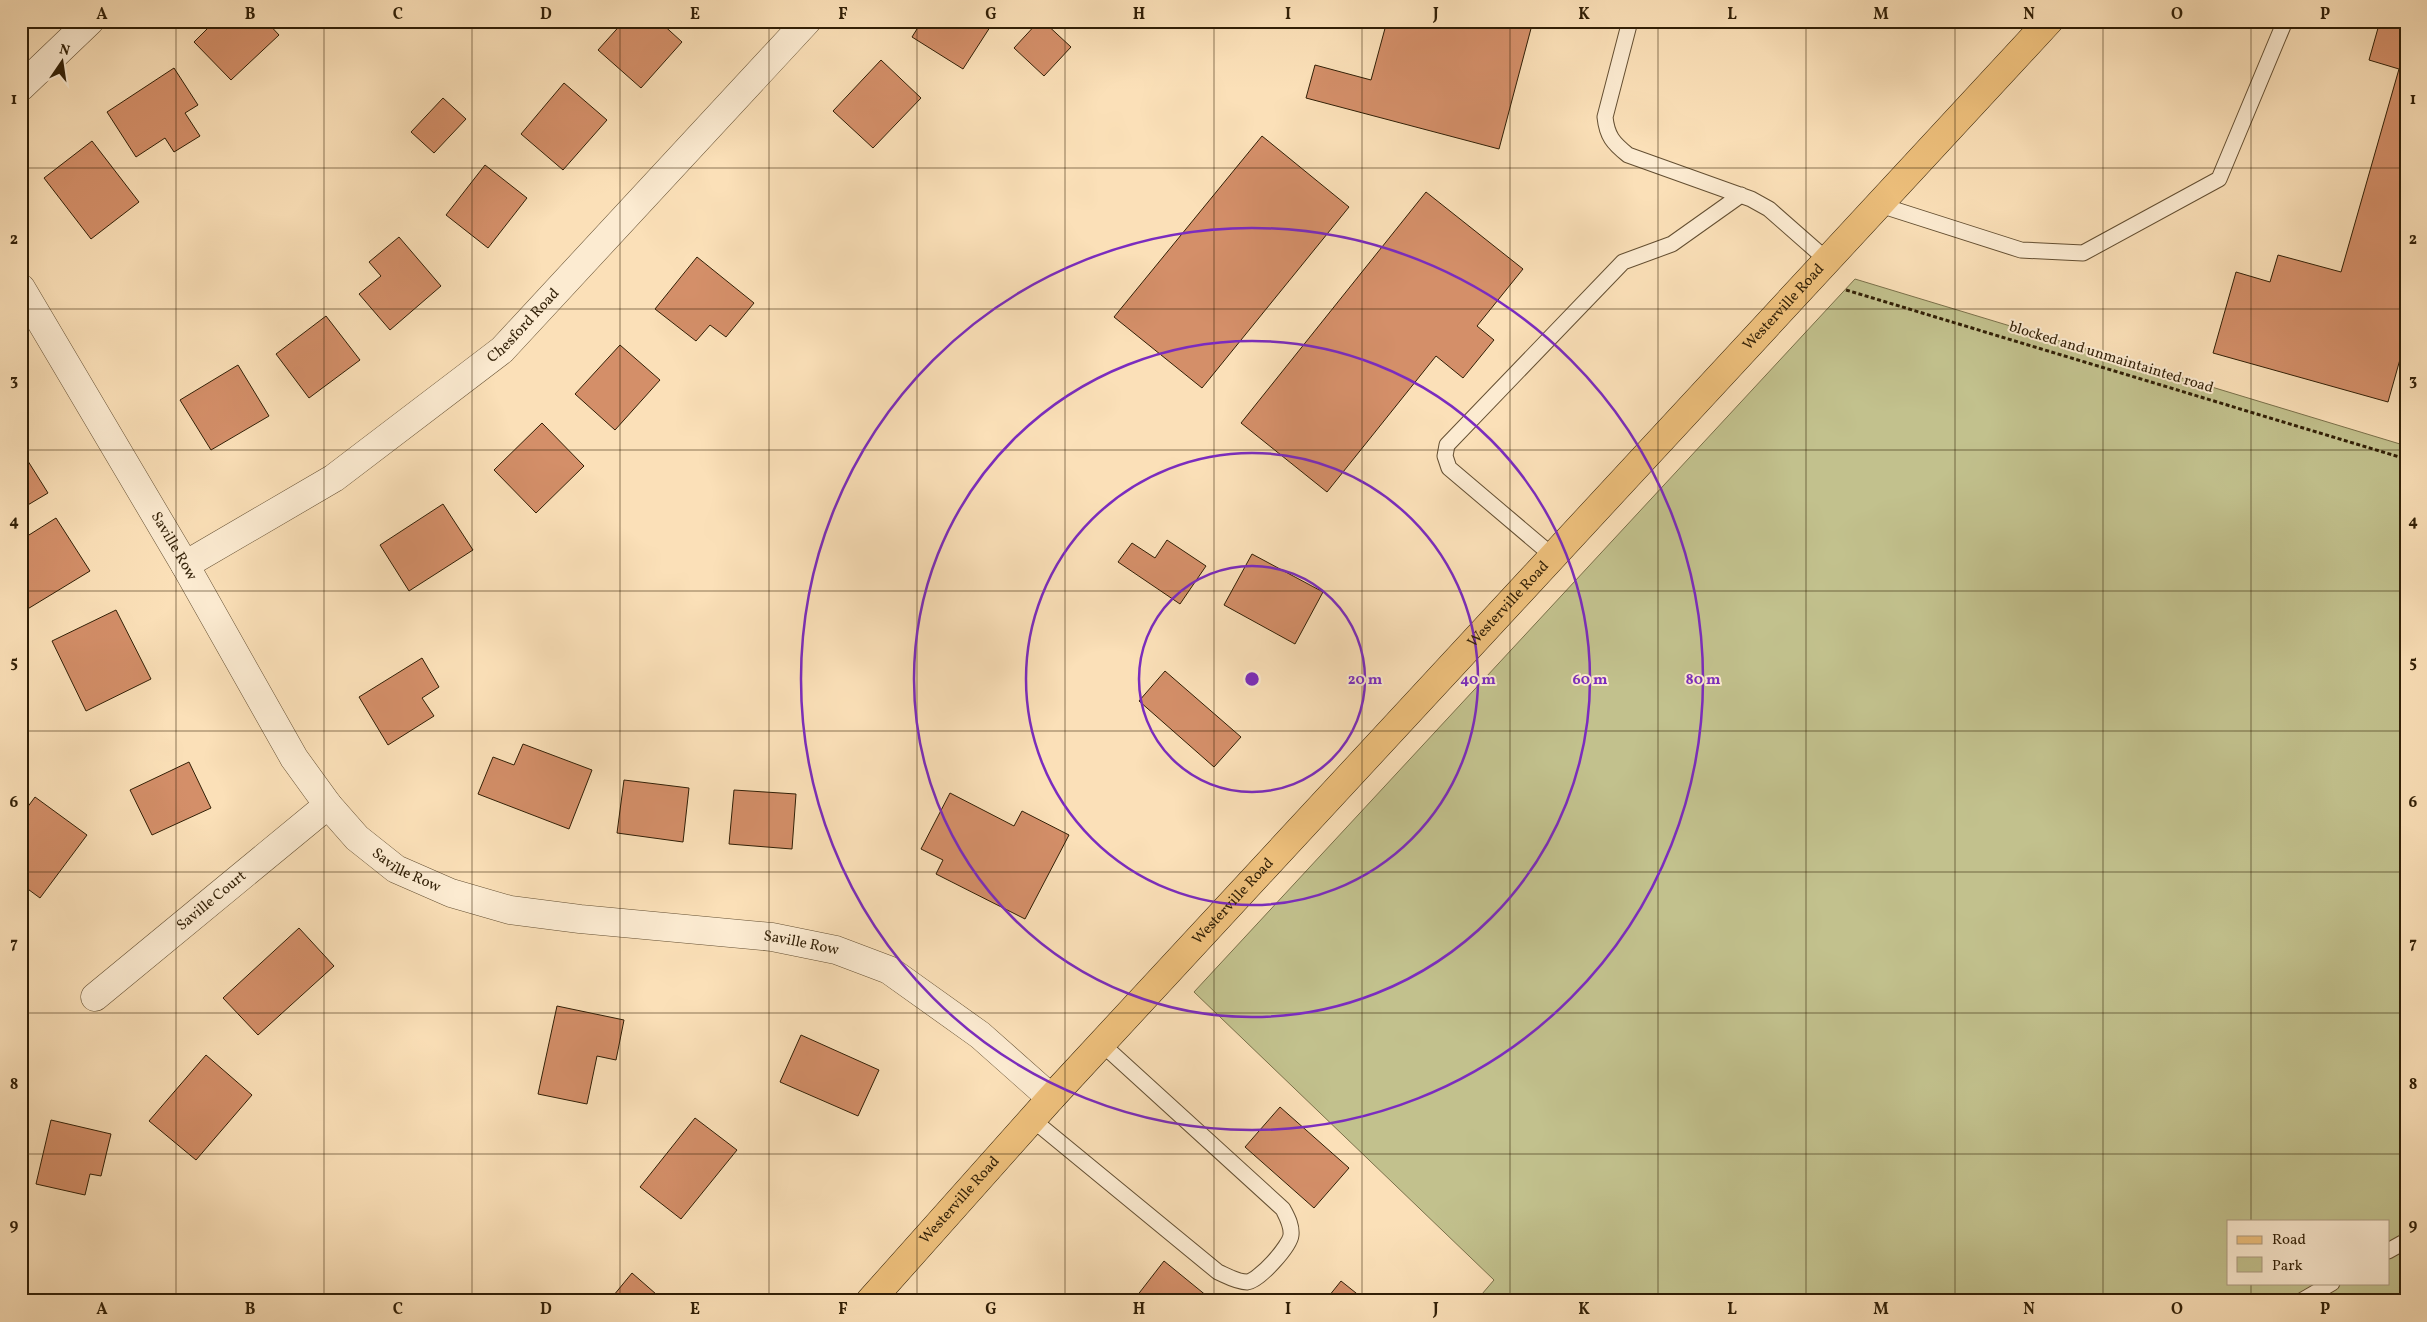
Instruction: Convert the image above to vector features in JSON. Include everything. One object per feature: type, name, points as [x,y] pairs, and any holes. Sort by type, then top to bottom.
[{"type":"main road","name":"Westerville Road","points":[[870,1301],[1052,1098],[2050,21]]},
{"type":"street","points":[[21,87],[90,21]]},
{"type":"street","name":"Chesford Road","points":[[185,565],[334,478],[502,350],[806,21]]},
{"type":"street","name":"Saville Row","points":[[21,288],[185,565],[294,758],[328,805],[357,838],[396,869],[451,894],[510,910],[580,919],[772,937],[836,950],[889,970],[980,1035],[1052,1098]]},
{"type":"street","name":"Saville Court","points":[[95,997],[328,805]]},
{"type":"lane","points":[[1630,21],[1605,117],[1607,132],[1612,143],[1628,155],[1741,195],[1769,209],[1819,270]]},
{"type":"lane","points":[[1880,205],[2021,250],[2083,253],[2219,179],[2285,21]]},
{"type":"lane","points":[[1554,557],[1449,468],[1445,456],[1447,445],[1624,262],[1672,244],[1741,195]]},
{"type":"lane","points":[[1033,1120],[1218,1272],[1233,1279],[1248,1282],[1258,1277],[1286,1246],[1291,1236],[1290,1224],[1283,1209],[1103,1045]]},
{"type":"lane","points":[[2390,1250],[2406,1241]]},
{"type":"lane","points":[[2301,1301],[2330,1284]]},
{"type":"path","name":"blocked and unmaintainted road","points":[[1819,270],[2406,459]]},
{"type":"green space","points":[[1855,279],[2400,444],[2406,428],[2406,1301],[1476,1301],[1494,1280],[1194,992]]},
{"type":"building","points":[[215,21],[266,21],[279,35],[231,80],[194,42]]},
{"type":"building","points":[[624,21],[659,21],[682,42],[641,88],[598,50]]},
{"type":"building","points":[[922,21],[994,21],[963,69],[912,37]]},
{"type":"building","points":[[1039,21],[1043,21],[1071,47],[1044,76],[1014,48]]},
{"type":"building","points":[[1387,21],[1533,21],[1499,149],[1306,98],[1315,65],[1371,80]]},
{"type":"building","points":[[2380,21],[2406,21],[2406,338],[2388,402],[2213,353],[2236,272],[2270,282],[2278,255],[2341,272],[2399,69],[2369,60]]},
{"type":"building","points":[[881,60],[921,98],[873,148],[833,111]]},
{"type":"building","points":[[174,68],[198,105],[185,113],[200,136],[174,152],[165,138],[136,157],[107,112]]},
{"type":"building","points":[[564,83],[607,120],[563,170],[521,134]]},
{"type":"building","points":[[443,98],[466,119],[434,153],[411,132]]},
{"type":"building","points":[[1262,136],[1349,207],[1202,388],[1114,317]]},
{"type":"building","points":[[92,141],[139,202],[91,239],[44,178]]},
{"type":"building","points":[[485,165],[527,198],[488,248],[446,215]]},
{"type":"building","points":[[1426,192],[1523,269],[1477,326],[1494,340],[1463,378],[1436,356],[1327,492],[1241,423]]},
{"type":"building","points":[[399,237],[441,286],[390,330],[359,294],[381,276],[369,262]]},
{"type":"building","points":[[697,257],[754,303],[726,337],[710,325],[696,341],[655,309]]},
{"type":"building","points":[[326,316],[360,360],[309,398],[276,354]]},
{"type":"building","points":[[620,345],[660,380],[615,430],[575,394]]},
{"type":"building","points":[[238,365],[269,416],[211,450],[180,400]]},
{"type":"building","points":[[542,423],[584,466],[536,513],[494,470]]},
{"type":"building","points":[[21,450],[48,493],[21,509]]},
{"type":"building","points":[[443,504],[473,550],[409,591],[380,545]]},
{"type":"building","points":[[56,518],[90,571],[21,613],[21,540]]},
{"type":"building","points":[[1167,540],[1206,566],[1180,604],[1118,562],[1132,543],[1155,558]]},
{"type":"building","points":[[1252,554],[1323,592],[1295,644],[1224,605]]},
{"type":"building","points":[[116,610],[151,679],[86,711],[52,641]]},
{"type":"building","points":[[422,658],[439,687],[422,698],[434,716],[388,745],[359,697]]},
{"type":"building","points":[[1165,671],[1241,737],[1214,767],[1139,701]]},
{"type":"building","points":[[523,744],[592,770],[569,829],[478,794],[493,757],[514,765]]},
{"type":"building","points":[[189,762],[211,808],[152,835],[130,790]]},
{"type":"building","points":[[624,780],[689,788],[683,842],[617,833]]},
{"type":"building","points":[[734,790],[796,794],[792,849],[729,844]]},
{"type":"building","points":[[950,793],[1014,826],[1022,811],[1069,835],[1025,919],[936,874],[943,860],[921,849]]},
{"type":"building","points":[[35,797],[87,835],[40,898],[21,884],[21,816]]},
{"type":"building","points":[[299,928],[334,966],[258,1035],[223,998]]},
{"type":"building","points":[[557,1006],[624,1020],[616,1060],[597,1056],[587,1104],[538,1094]]},
{"type":"building","points":[[801,1035],[879,1070],[858,1116],[780,1082]]},
{"type":"building","points":[[206,1055],[252,1095],[196,1160],[149,1121]]},
{"type":"building","points":[[1280,1107],[1349,1168],[1314,1208],[1245,1147]]},
{"type":"building","points":[[695,1118],[737,1150],[681,1219],[640,1187]]},
{"type":"building","points":[[51,1120],[111,1134],[101,1176],[90,1174],[85,1195],[36,1184]]},
{"type":"building","points":[[1164,1261],[1213,1301],[1133,1301]]},
{"type":"building","points":[[632,1273],[664,1301],[609,1301]]},
{"type":"building","points":[[1341,1281],[1366,1301],[1325,1301]]}]
